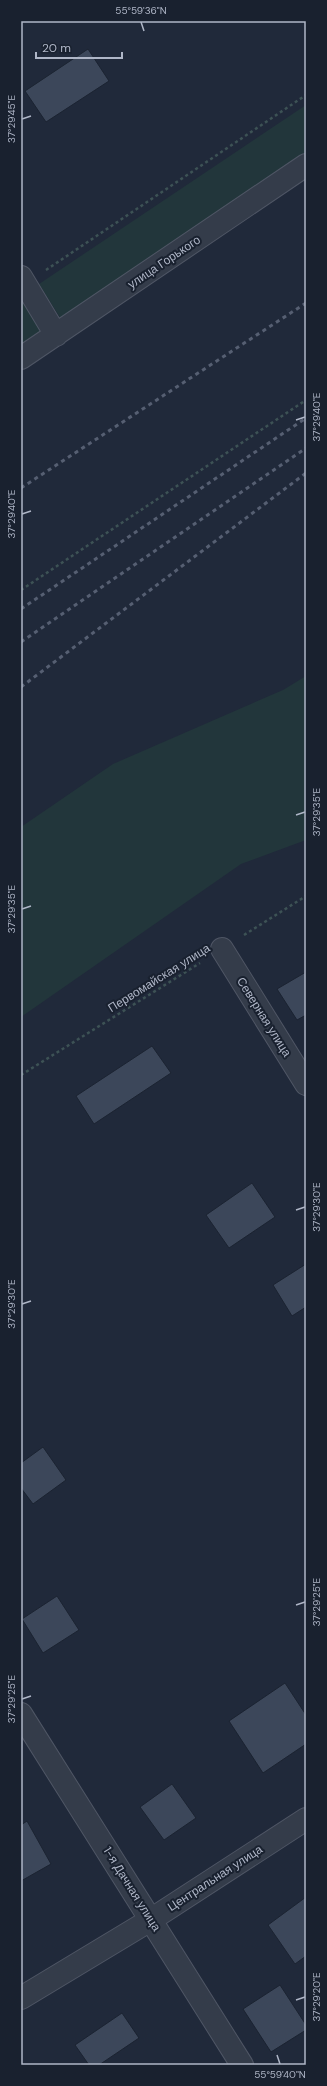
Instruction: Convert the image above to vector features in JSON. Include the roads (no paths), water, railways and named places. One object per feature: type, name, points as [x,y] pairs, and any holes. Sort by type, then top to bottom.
[{"type":"street","name":"улица Горького","points":[[21,358],[306,165]]},
{"type":"street","points":[[23,280],[56,335]]},
{"type":"street","name":"Северная улица","points":[[222,949],[306,1084]]},
{"type":"street","name":"1-я Дачная улица","points":[[21,1714],[152,1919],[242,2065]]},
{"type":"street","name":"Центральная улица","points":[[21,1998],[152,1919],[306,1819]]},
{"type":"railway","points":[[21,488],[306,303]]},
{"type":"railway","points":[[21,609],[306,418]]},
{"type":"railway","points":[[21,642],[306,448]]},
{"type":"railway","points":[[21,687],[306,473]]}]
